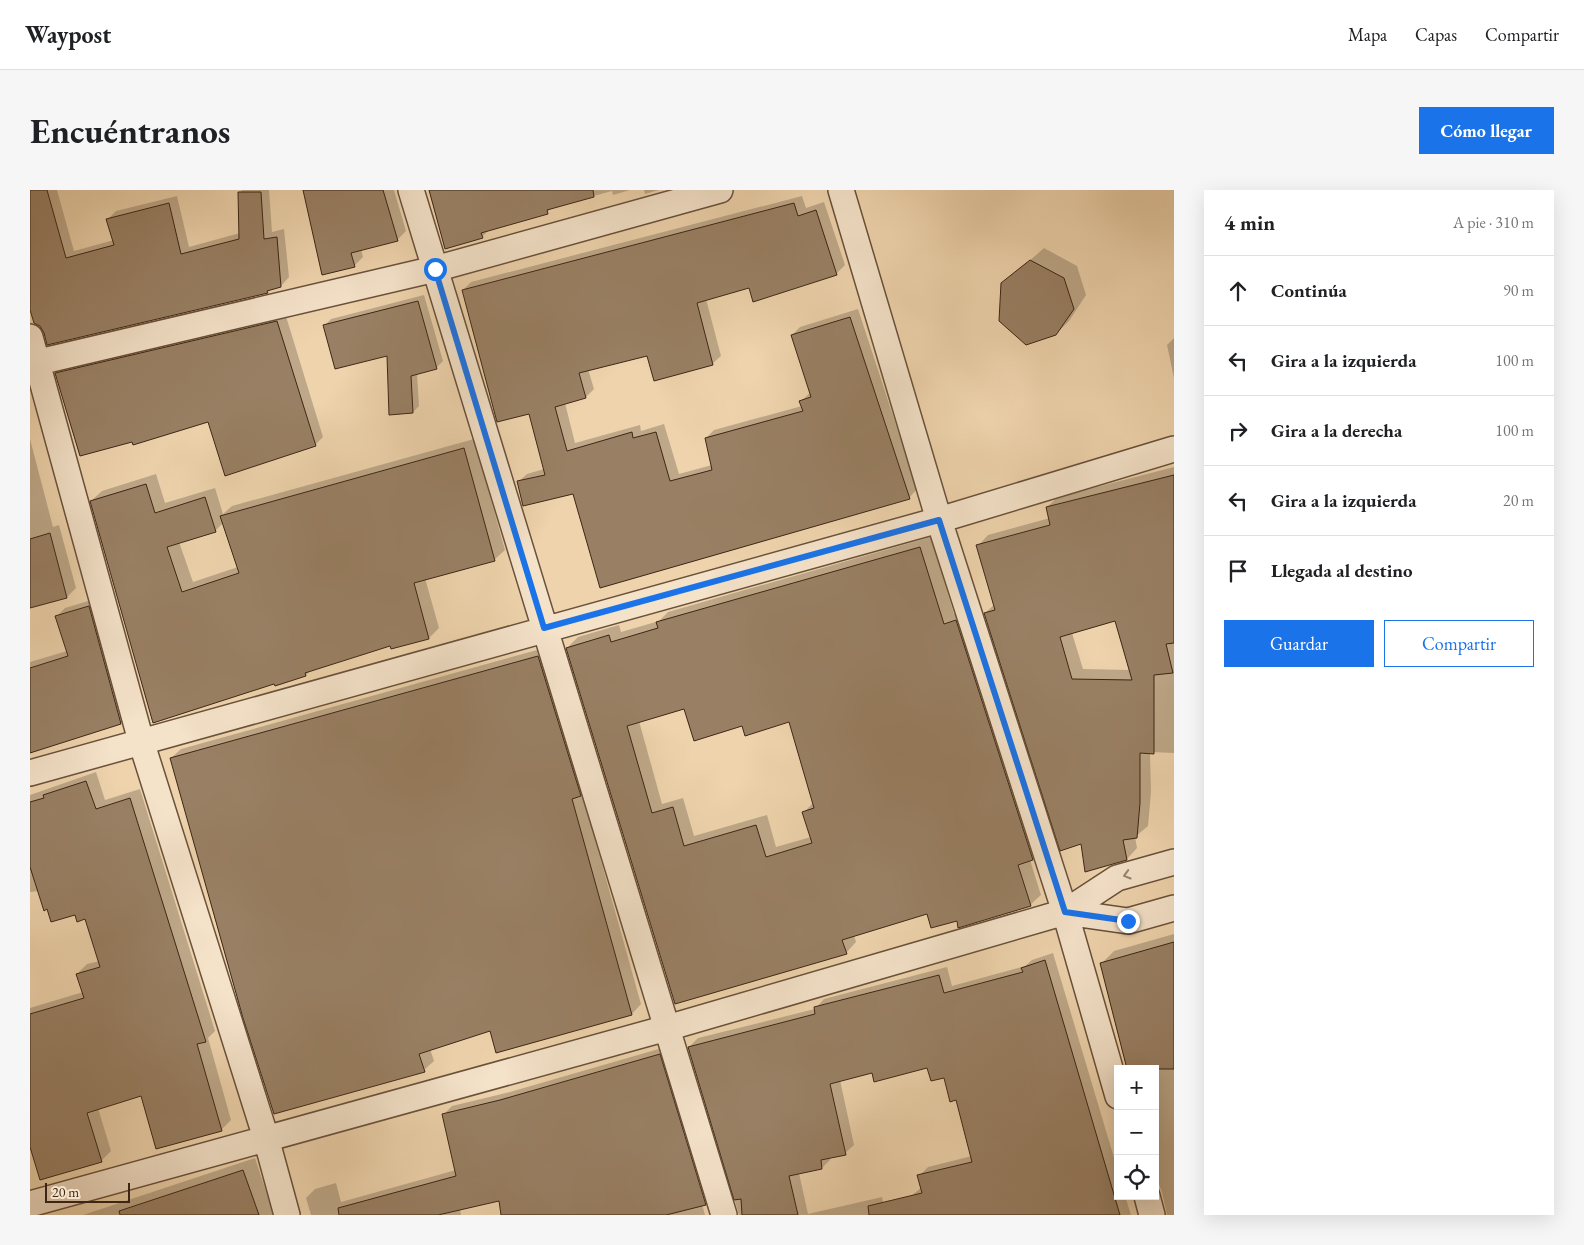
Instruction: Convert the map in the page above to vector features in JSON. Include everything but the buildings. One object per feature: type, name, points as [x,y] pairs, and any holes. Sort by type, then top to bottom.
[{"type":"street","points":[[411,190],[724,1215]]},
{"type":"street","points":[[34,363],[435,269],[720,190]]},
{"type":"street","points":[[841,190],[939,520],[1065,912],[1114,1082]]},
{"type":"street","points":[[30,337],[34,363],[141,741],[266,1138],[287,1215]]},
{"type":"street","points":[[30,772],[939,520],[1174,449]]},
{"type":"street","points":[[30,1204],[668,1028],[1065,912],[1117,878],[1174,862]]},
{"type":"street","points":[[1065,912],[1128,921],[1174,908]]},
{"type":"street","points":[[1147,1200],[1152,1215]]},
{"type":"route","points":[[435,269],[544,628],[939,520],[1065,912],[1128,921]]}]
